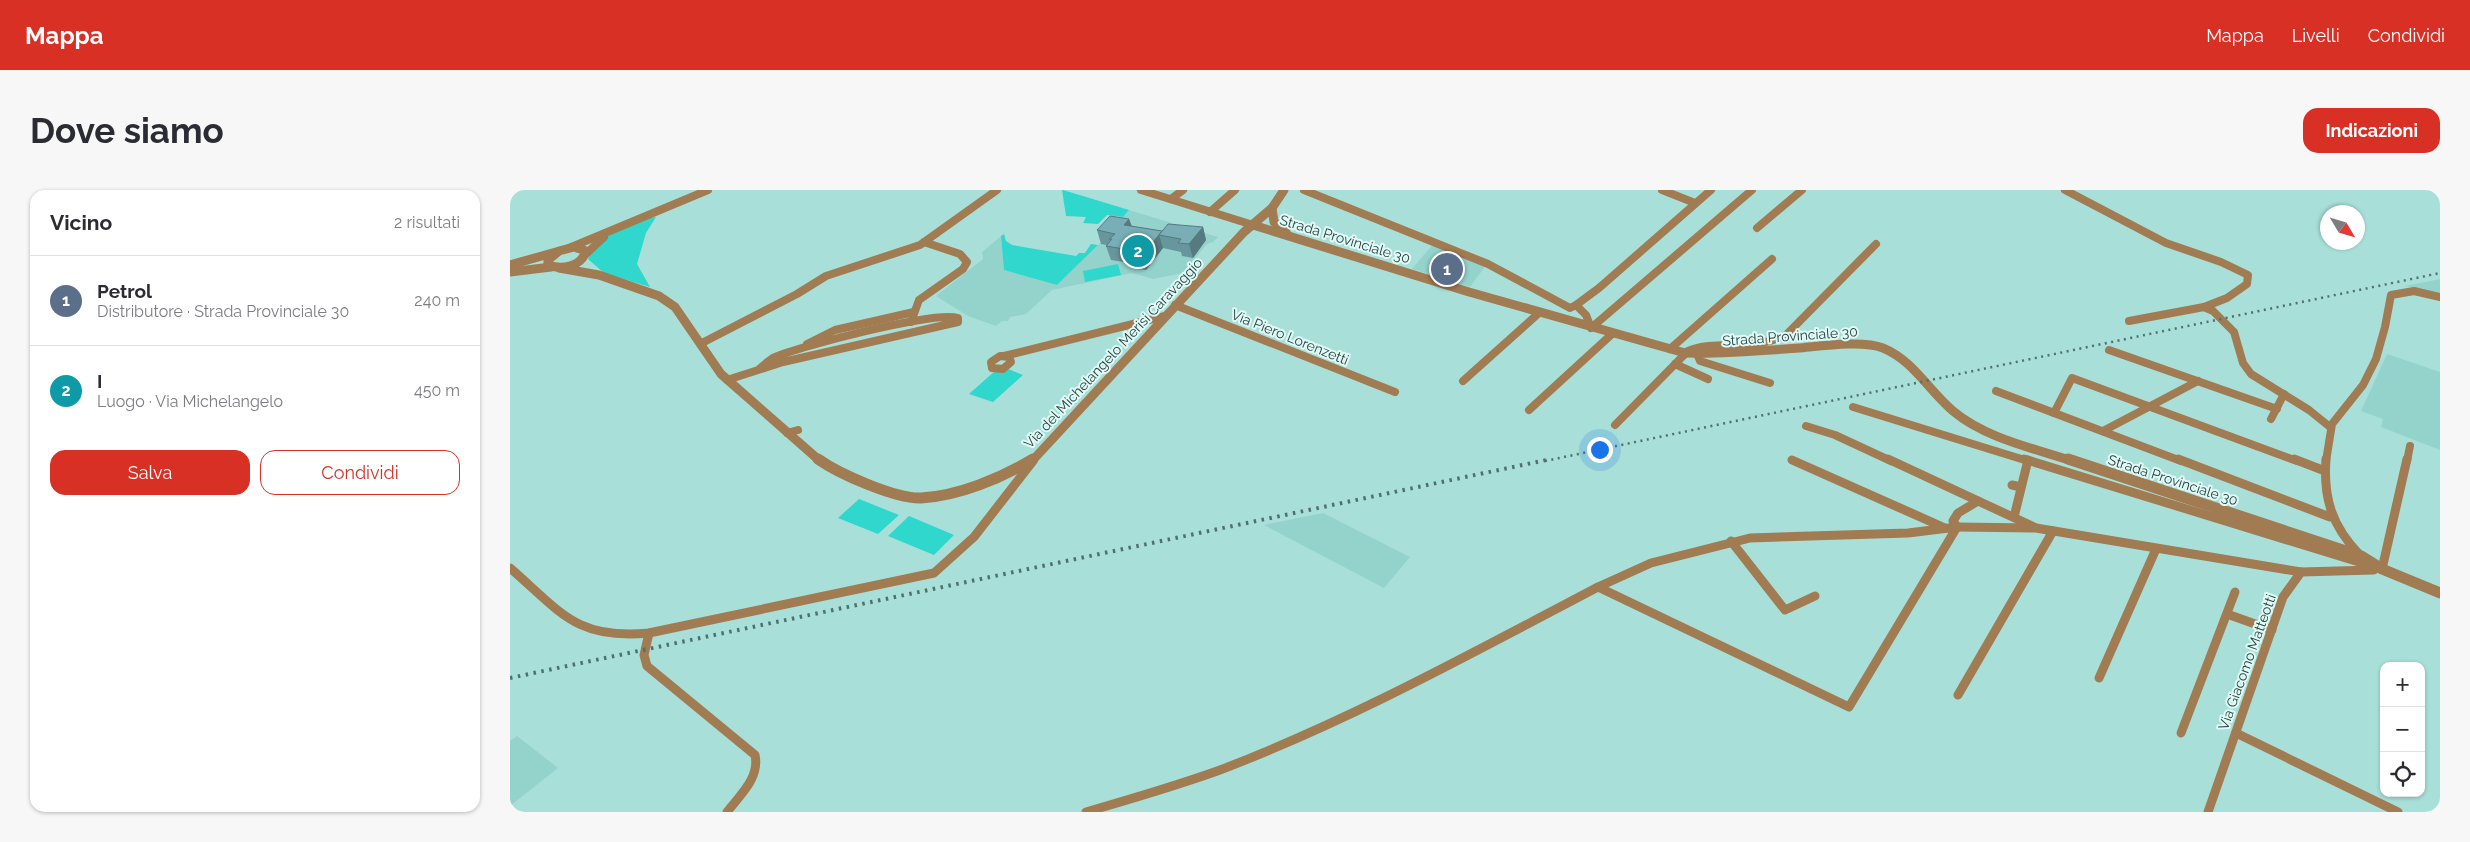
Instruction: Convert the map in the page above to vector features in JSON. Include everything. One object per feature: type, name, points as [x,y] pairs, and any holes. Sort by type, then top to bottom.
[{"type":"street","points":[[510,265],[563,250],[607,234],[708,190]]},
{"type":"street","points":[[700,344],[797,294],[826,276],[924,242],[997,190]]},
{"type":"street","points":[[1141,190],[1253,225]]},
{"type":"street","points":[[1171,199],[1183,190]]},
{"type":"street","points":[[1210,212],[1235,190]]},
{"type":"street","name":"Via del Michelangelo Merisi Caravaggio","points":[[555,267],[599,275],[659,296],[675,307],[700,344],[728,380],[814,458],[835,470],[900,495],[920,498],[948,494],[985,482],[1033,460],[1175,305],[1272,208],[1284,190]]},
{"type":"street","points":[[1304,190],[1488,264],[1570,308],[1576,305],[1711,190]]},
{"type":"street","points":[[1662,190],[1695,203]]},
{"type":"street","points":[[1576,305],[1586,315],[1591,328],[1752,190]]},
{"type":"street","points":[[1757,228],[1802,190]]},
{"type":"street","points":[[2064,190],[2097,204],[2167,243],[2237,269],[2248,275],[2249,280],[2241,290],[2225,299],[2204,307],[2129,321]]},
{"type":"street","points":[[1272,208],[1274,224],[1290,236]]},
{"type":"street","name":"Strada Provinciale 30","points":[[1253,225],[1591,328],[1685,353],[1697,354],[1866,344],[1890,350],[1911,366],[1953,411],[1975,425],[2003,438],[2361,556],[2382,569],[2440,593]]},
{"type":"street","points":[[510,272],[570,266],[584,256],[607,234]]},
{"type":"street","points":[[910,322],[919,300],[963,269],[967,262],[960,254],[924,242]]},
{"type":"street","points":[[1615,425],[1685,353],[1697,348],[1750,345],[1774,341],[1786,335],[1876,244]]},
{"type":"street","points":[[555,267],[547,263],[548,260],[563,250],[580,247],[586,251],[584,256]]},
{"type":"street","name":"Via del Michelangelo Merisi Caravaggio","points":[[584,256],[588,267],[599,275]]},
{"type":"street","points":[[1670,349],[1772,259]]},
{"type":"street","points":[[2361,556],[2346,542],[2330,517],[2325,499],[2325,470],[2330,427],[2339,413],[2367,380],[2385,336],[2391,295],[2414,291],[2440,297]]},
{"type":"street","name":"Via Piero Lorenzetti","points":[[1175,305],[1395,392]]},
{"type":"street","points":[[2204,307],[2212,311],[2234,332],[2246,368],[2330,427]]},
{"type":"street","points":[[798,349],[835,330],[914,312]]},
{"type":"street","points":[[1463,381],[1540,312]]},
{"type":"street","points":[[728,380],[758,370],[958,322],[958,318],[951,316],[910,322],[798,349],[771,359],[758,370]]},
{"type":"street","points":[[1004,356],[1165,316]]},
{"type":"street","points":[[1529,410],[1612,334]]},
{"type":"street","points":[[2109,350],[2276,409]]},
{"type":"street","points":[[1697,354],[1700,361],[1770,384]]},
{"type":"street","points":[[1675,364],[1708,379]]},
{"type":"street","points":[[2054,413],[2072,378],[2325,470]]},
{"type":"street","points":[[2103,432],[2198,381]]},
{"type":"street","points":[[1996,391],[2330,517]]},
{"type":"street","points":[[2272,419],[2284,394]]},
{"type":"street","points":[[1853,407],[2382,569]]},
{"type":"street","points":[[1806,426],[1835,435],[2036,528]]},
{"type":"street","points":[[787,433],[798,430]]},
{"type":"street","points":[[2382,569],[2410,446]]},
{"type":"street","points":[[510,568],[555,606],[586,628],[615,634],[649,633],[934,573],[949,564],[1007,495],[1033,460]]},
{"type":"street","points":[[1792,460],[1946,529]]},
{"type":"street","points":[[2014,518],[2028,460]]},
{"type":"street","points":[[2012,484],[2021,487]]},
{"type":"street","points":[[1957,527],[1953,521],[1958,513],[1978,501]]},
{"type":"street","points":[[1086,812],[1144,796],[1314,730],[1431,674],[1598,588],[1652,563],[1731,541],[1750,538],[1908,533],[1957,527],[2036,528],[2301,572],[2382,569]]},
{"type":"street","points":[[1598,588],[1849,707],[1957,527]]},
{"type":"street","points":[[1958,695],[2053,531]]},
{"type":"street","points":[[1731,541],[1785,610],[1815,596]]},
{"type":"street","points":[[2099,678],[2156,549]]},
{"type":"street","name":"Via Giacomo Matteotti","points":[[2212,811],[2236,733],[2283,597],[2301,572]]},
{"type":"street","points":[[2181,733],[2235,592]]},
{"type":"street","points":[[2227,614],[2272,630]]},
{"type":"street","points":[[649,633],[644,655],[647,666],[756,755],[758,761],[754,775],[727,812]]},
{"type":"street","points":[[2236,733],[2398,812]]},
{"type":"shaded area","points":[[1062,190],[1129,210],[1123,217],[1107,215],[1098,224],[1083,223],[1086,217],[1066,216]]},
{"type":"shaded area","points":[[1129,210],[1218,237],[1213,242],[1207,244],[1183,273],[1153,279],[1132,273],[1052,290],[1026,314],[1010,317],[1008,321],[1002,321],[996,326],[968,316],[936,296],[983,259],[982,252],[1001,236],[1004,270],[1057,285],[1101,242]]},
{"type":"shaded area","points":[[656,217],[646,233],[637,264],[650,287],[604,273],[588,259],[599,243],[617,230],[637,221]]},
{"type":"shaded area","points":[[1004,234],[1006,241],[1012,245],[1076,256],[1079,253],[1085,253],[1091,244],[1098,245],[1057,285],[1004,270],[1001,236]]},
{"type":"shaded area","points":[[1434,243],[1486,265],[1470,287],[1412,269]]},
{"type":"shaded area","points":[[1118,264],[1121,275],[1085,282],[1083,271]]},
{"type":"shaded area","points":[[2440,279],[2440,294],[2405,286]]},
{"type":"shaded area","points":[[2387,354],[2440,372],[2440,450],[2381,427],[2383,419],[2361,411]]},
{"type":"shaded area","points":[[1008,369],[1023,375],[993,402],[969,394],[995,371]]},
{"type":"shaded area","points":[[859,499],[899,515],[878,534],[838,518]]},
{"type":"shaded area","points":[[1323,513],[1410,557],[1384,588],[1264,525]]},
{"type":"shaded area","points":[[909,516],[954,535],[934,555],[888,536]]},
{"type":"shaded area","points":[[517,736],[558,768],[510,806],[510,741]]},
{"type":"building","points":[[1110,216],[1129,219],[1124,225],[1162,231],[1142,256],[1127,254],[1130,250],[1106,246],[1112,239],[1109,239],[1115,234],[1097,230]]},
{"type":"building","points":[[1168,224],[1203,227],[1189,244],[1178,243],[1181,239],[1159,235]]},
{"type":"railway","points":[[1545,461],[2440,273]]},
{"type":"railway","points":[[510,678],[1551,459]]},
{"type":"place","name":"I","points":[[1138,251]]},
{"type":"place","name":"Petrol","points":[[1447,269]]}]
